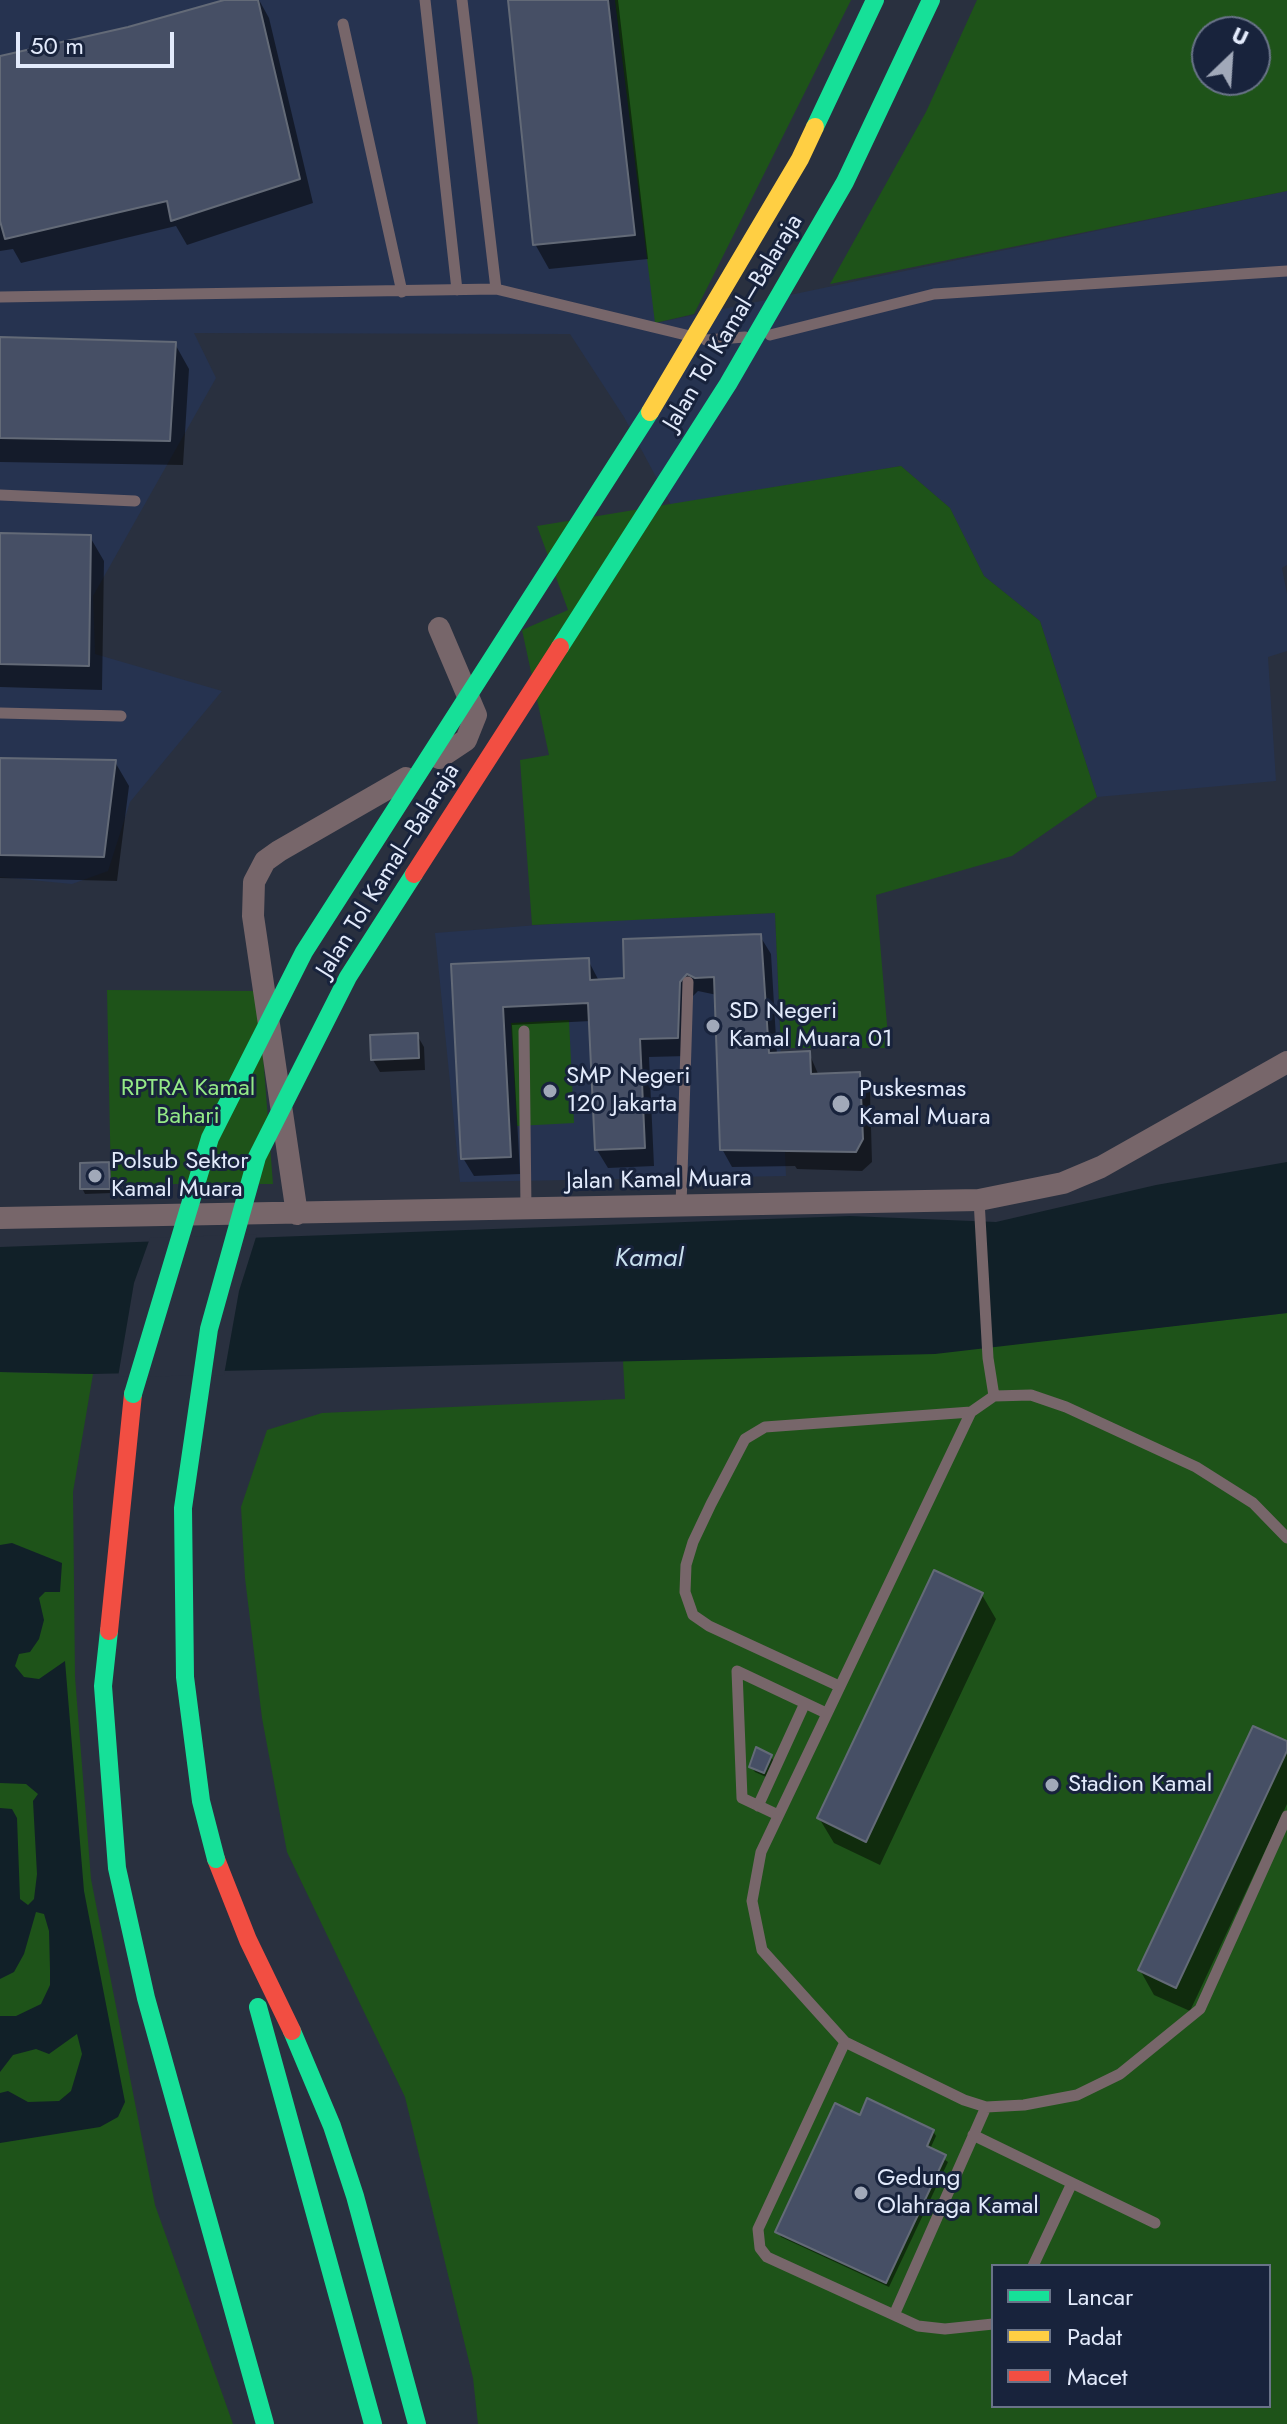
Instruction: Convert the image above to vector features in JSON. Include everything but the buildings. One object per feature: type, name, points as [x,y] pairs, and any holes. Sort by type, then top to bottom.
[{"type":"highway","name":"Jalan Tol Kamal–Balaraja","points":[[265,2424],[150,2012],[117,1868],[103,1686],[133,1394],[210,1138],[304,952],[685,357],[800,159],[875,0]]},
{"type":"highway","name":"Jalan Tol Kamal–Balaraja","points":[[216,1859],[201,1801],[185,1677],[183,1508],[209,1329],[257,1157],[348,977],[728,384],[845,182],[931,0]]},
{"type":"highway","points":[[216,1859],[373,2424]]},
{"type":"highway","points":[[216,1859],[248,1940],[332,2126],[363,2223],[417,2424]]},
{"type":"street","points":[[297,1214],[253,916],[254,882],[265,861],[279,851],[466,740],[474,725],[474,704],[439,628]]},
{"type":"street","name":"Jalan Kamal Muara","points":[[0,1218],[681,1206],[980,1208],[1063,1183],[1101,1167],[1287,1062]]},
{"type":"lane","points":[[425,0],[457,290]]},
{"type":"lane","points":[[462,0],[496,289]]},
{"type":"lane","points":[[343,24],[402,292]]},
{"type":"lane","points":[[0,297],[496,289],[709,340],[778,334],[934,294],[1287,271]]},
{"type":"lane","points":[[0,495],[135,501]]},
{"type":"lane","points":[[0,713],[121,716]]},
{"type":"lane","points":[[681,1206],[688,982]]},
{"type":"lane","points":[[524,1031],[526,1210]]},
{"type":"lane","points":[[980,1208],[988,1358],[994,1396]]},
{"type":"lane","points":[[1287,1538],[1253,1503],[1196,1467],[1066,1407],[1031,1395],[994,1396],[971,1412],[761,1852],[752,1901],[762,1950],[845,2042],[964,2100],[986,2107],[1024,2105],[1077,2095],[1120,2074],[1200,2009],[1287,1816]]},
{"type":"lane","points":[[839,1686],[709,1626],[693,1615],[685,1592],[686,1565],[716,1493],[745,1439],[765,1427],[971,1412]]},
{"type":"lane","points":[[778,1815],[742,1798],[737,1671],[826,1713]]},
{"type":"lane","points":[[758,1806],[805,1703]]},
{"type":"lane","points":[[845,2042],[758,2229],[760,2248],[767,2257],[918,2326],[945,2329],[991,2324]]},
{"type":"lane","points":[[894,2315],[986,2107]]},
{"type":"lane","points":[[973,2135],[1155,2223]]},
{"type":"lane","points":[[1034,2264],[1072,2183]]},
{"type":"shaded area","points":[[0,0],[615,0],[656,323],[1287,191],[1287,565],[1282,568],[1287,594],[1287,651],[1268,657],[1276,781],[1097,797],[1040,621],[984,576],[950,508],[901,466],[671,505],[624,417],[570,334],[194,333],[216,378],[93,596],[95,654],[222,691],[130,802],[108,871],[72,884],[0,877]]},
{"type":"shaded area","points":[[775,913],[786,1176],[460,1182],[435,933],[615,919]]},
{"type":"green space","points":[[615,0],[851,0],[694,314],[655,323]]},
{"type":"green space","points":[[977,0],[1287,0],[1287,191],[830,284],[926,112]]},
{"type":"green space","points":[[901,466],[950,508],[984,576],[1040,621],[1097,797],[1012,856],[876,895],[889,1048],[781,1048],[775,913],[532,925],[520,760],[549,755],[522,630],[568,610],[537,526]]},
{"type":"green space","name":"RPTRA Kamal Bahari","points":[[107,990],[258,991],[273,1184],[111,1184]]},
{"type":"green space","points":[[569,1020],[574,1123],[517,1126],[511,1023]]},
{"type":"green space","points":[[1287,1313],[1287,2424],[478,2424],[473,2378],[405,2097],[287,1852],[262,1718],[245,1578],[241,1507],[267,1430],[322,1413],[625,1399],[623,1361],[935,1353]]},
{"type":"green space","points":[[0,1372],[93,1374],[73,1492],[75,1677],[91,1879],[155,2205],[233,2424],[0,2424]]},
{"type":"water","name":"Kamal","points":[[1287,1162],[1287,1313],[935,1354],[93,1374],[0,1372],[0,1247],[850,1216],[996,1222],[1156,1185]]},
{"type":"water","points":[[12,1543],[62,1563],[60,1592],[45,1592],[39,1598],[44,1620],[39,1639],[30,1652],[19,1654],[15,1666],[24,1677],[39,1679],[65,1661],[84,1891],[125,2102],[118,2117],[100,2127],[0,2143],[0,2093],[8,2091],[28,2102],[59,2101],[71,2091],[82,2054],[77,2034],[49,2054],[36,2049],[13,2055],[0,2072],[0,2016],[16,2016],[41,2004],[50,1985],[49,1931],[44,1914],[36,1912],[24,1954],[14,1972],[0,1979],[0,1808],[12,1809],[17,1818],[20,1899],[28,1905],[34,1899],[37,1874],[33,1801],[38,1794],[26,1784],[0,1783],[0,1545]]},
{"type":"pier","points":[[257,1234],[239,1291],[224,1375],[118,1377],[134,1283],[150,1238]]},
{"type":"traffic: fast","points":[[815,127],[875,0]]},
{"type":"traffic: fast","points":[[560,647],[728,384],[845,182],[931,0]]},
{"type":"traffic: fast","points":[[133,1394],[210,1138],[304,952],[650,412]]},
{"type":"traffic: fast","points":[[216,1859],[201,1801],[185,1677],[183,1508],[209,1329],[257,1157],[348,977],[414,874]]},
{"type":"traffic: fast","points":[[109,1631],[103,1686],[117,1868],[146,1998],[265,2424]]},
{"type":"traffic: fast","points":[[258,2007],[373,2424]]},
{"type":"traffic: fast","points":[[292,2031],[332,2126],[355,2196],[417,2424]]},
{"type":"traffic: jam","points":[[414,874],[560,647]]},
{"type":"traffic: jam","points":[[109,1631],[133,1394]]},
{"type":"traffic: jam","points":[[216,1859],[248,1940],[292,2031]]},
{"type":"traffic: slow","points":[[650,412],[800,159],[815,127]]},
{"type":"place","name":"SD Negeri Kamal Muara 01","points":[[713,1026]]},
{"type":"place","name":"SMP Negeri 120 Jakarta","points":[[550,1091]]},
{"type":"place","name":"Puskesmas Kamal Muara","points":[[841,1104]]},
{"type":"place","name":"Polsub Sektor Kamal Muara","points":[[95,1176]]},
{"type":"place","name":"Stadion Kamal","points":[[1052,1785]]},
{"type":"place","name":"Gedung Olahraga Kamal","points":[[861,2193]]}]
